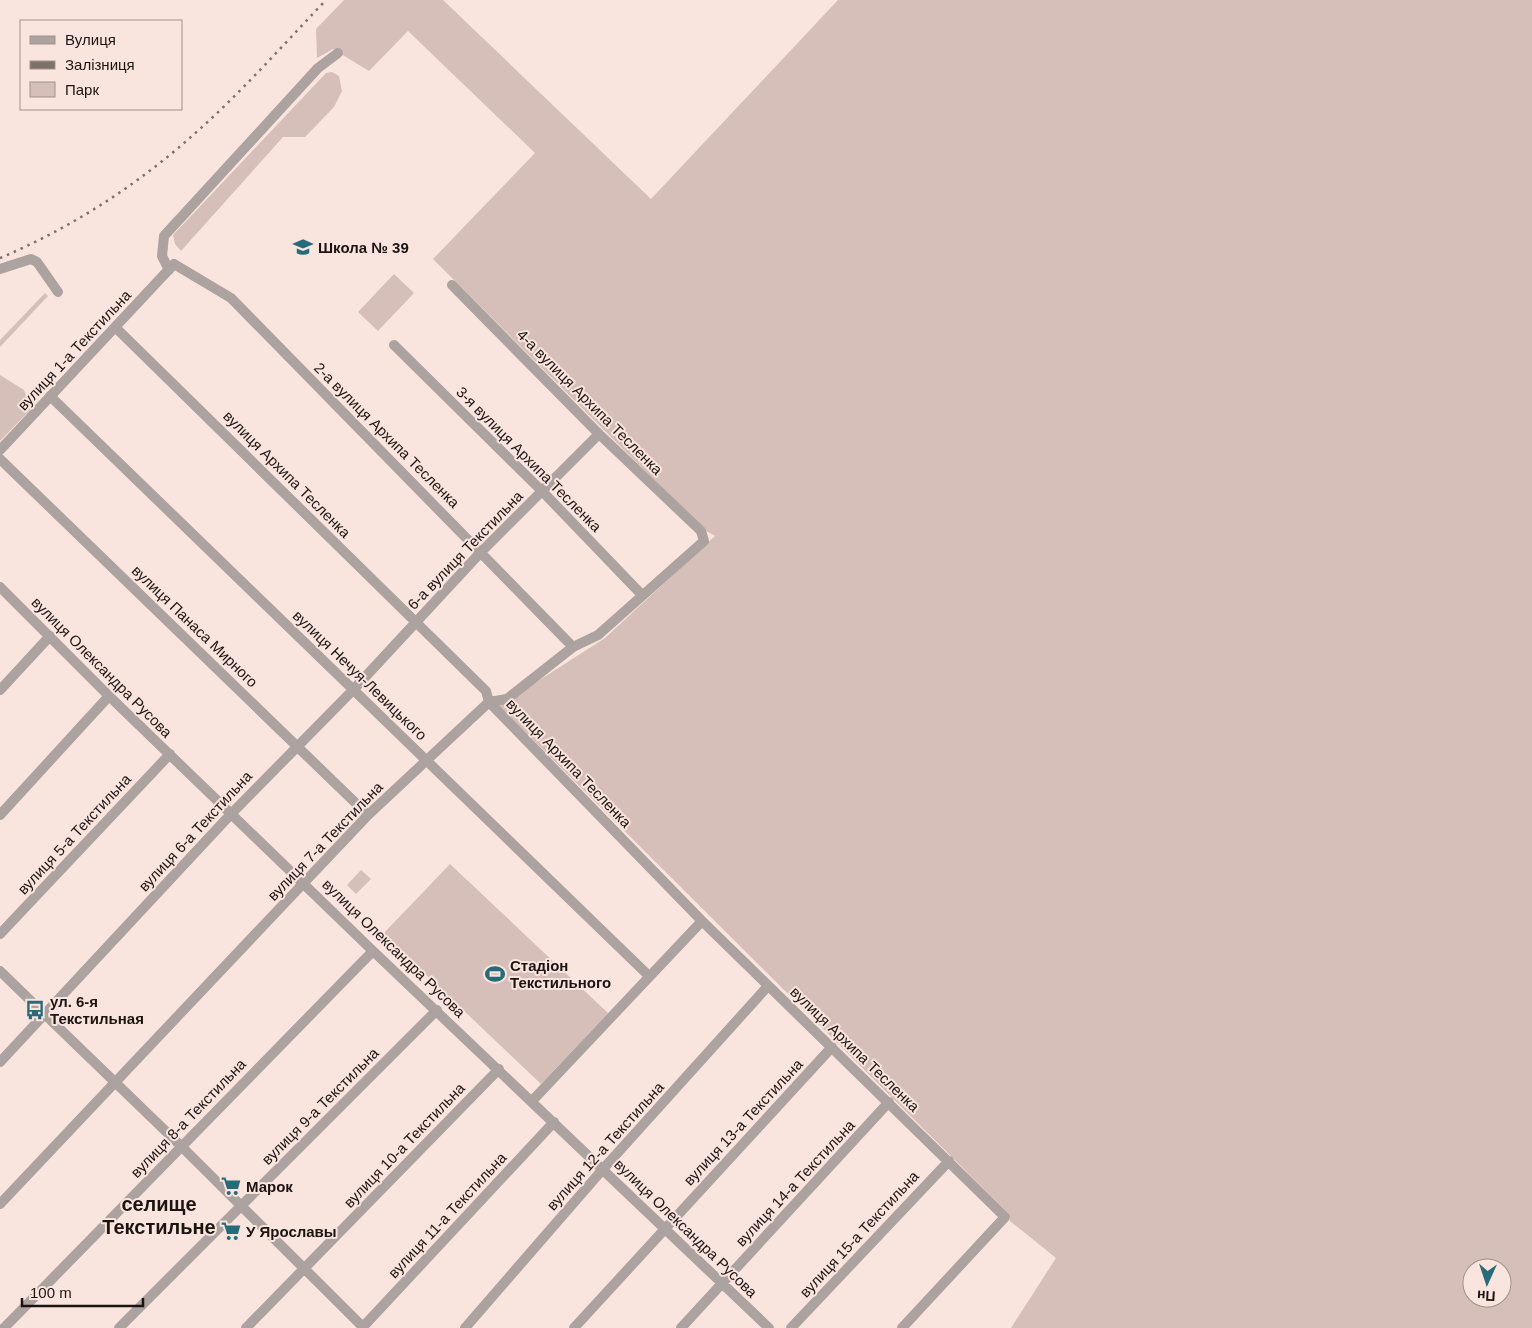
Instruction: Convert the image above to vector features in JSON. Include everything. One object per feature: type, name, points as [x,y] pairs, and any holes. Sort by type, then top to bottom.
[{"type":"street","points":[[169,270],[162,256],[164,236],[318,68],[338,54]]},
{"type":"street","points":[[0,269],[31,259],[36,262],[58,292]]},
{"type":"street","name":"2-а вулиця Архипа Тесленка","points":[[169,270],[174,264],[231,298],[573,646]]},
{"type":"street","name":"вулиця 1-а Текстильна","points":[[0,450],[169,270]]},
{"type":"street","name":"4-а вулиця Архипа Тесленка","points":[[452,285],[599,434],[701,531],[704,541]]},
{"type":"street","name":"вулиця Архипа Тесленка","points":[[116,328],[225,432],[486,691],[489,702],[702,921],[1005,1217],[902,1328]]},
{"type":"street","name":"3-я вулиця Архипа Тесленка","points":[[394,345],[542,491],[642,595]]},
{"type":"street","name":"вулиця Нечуя-Левицького","points":[[50,396],[649,976]]},
{"type":"street","name":"6-а вулиця Текстильна","points":[[415,622],[481,552],[599,434]]},
{"type":"street","name":"вулиця Панаса Мирного","points":[[0,459],[368,815]]},
{"type":"street","name":"вулиця 7-а Текстильна","points":[[0,1204],[368,815],[489,702],[507,699],[573,646],[598,635],[704,541]]},
{"type":"street","name":"вулиця Олександра Русова","points":[[0,587],[373,951],[769,1328]]},
{"type":"street","name":"вулиця 6-а Текстильна","points":[[0,1062],[231,814],[354,690],[415,622]]},
{"type":"street","points":[[0,690],[50,636]]},
{"type":"street","points":[[0,815],[110,696]]},
{"type":"street","name":"вулиця 5-а Текстильна","points":[[0,934],[170,754]]},
{"type":"street","points":[[532,1101],[702,921]]},
{"type":"street","name":"вулиця 8-а Текстильна","points":[[4,1328],[373,951]]},
{"type":"street","points":[[0,971],[181,1146],[363,1328]]},
{"type":"street","name":"вулиця 12-а Текстильна","points":[[465,1328],[603,1169],[768,986]]},
{"type":"street","name":"вулиця 9-а Текстильна","points":[[119,1328],[437,1010]]},
{"type":"street","name":"вулиця 13-а Текстильна","points":[[574,1328],[832,1048]]},
{"type":"street","name":"вулиця 10-а Текстильна","points":[[246,1328],[499,1069]]},
{"type":"street","name":"вулиця 14-а Текстильна","points":[[681,1328],[889,1102]]},
{"type":"street","name":"вулиця 11-а Текстильна","points":[[363,1328],[554,1122]]},
{"type":"street","name":"вулиця 15-а Текстильна","points":[[792,1328],[948,1160]]},
{"type":"green space","points":[[344,0],[443,0],[651,199],[838,0],[1532,0],[1532,1328],[1011,1328],[1056,1258],[1010,1221],[1008,1213],[499,706],[605,638],[715,536],[703,529],[433,259],[535,153],[408,31],[369,71],[333,49],[317,58],[316,29]]},
{"type":"green space","points":[[332,72],[339,76],[342,91],[334,107],[305,137],[283,137],[181,251],[175,244],[173,235],[326,73]]},
{"type":"green space","points":[[394,274],[414,293],[378,331],[358,312]]},
{"type":"green space","points":[[45,293],[48,296],[0,347],[0,340]]},
{"type":"green space","points":[[0,375],[24,390],[31,409],[0,441]]},
{"type":"green space","name":"Стадіон Текстильного","points":[[450,864],[608,1013],[541,1084],[383,934]]},
{"type":"green space","points":[[361,870],[371,879],[356,894],[347,885]]},
{"type":"railway","points":[[0,258],[51,234],[101,205],[171,154],[227,104],[326,0]]},
{"type":"place","name":"Школа № 39","points":[[303,247]]},
{"type":"place","name":"Стадіон Текстильного","points":[[495,974]]},
{"type":"place","name":"ул. 6-я Текстильная","points":[[35,1010]]},
{"type":"place","name":"Марок","points":[[231,1186]]},
{"type":"place","name":"У Ярославы","points":[[231,1231]]},
{"type":"district","name":"селище Текстильне","points":[[159,1216]]}]
